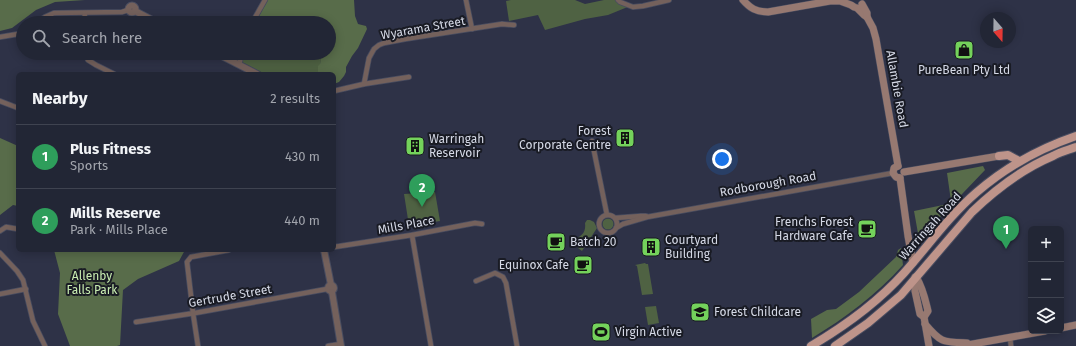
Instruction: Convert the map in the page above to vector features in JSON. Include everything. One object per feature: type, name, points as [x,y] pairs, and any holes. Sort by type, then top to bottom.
[{"type":"highway","name":"Warringah Road","points":[[811,346],[838,329],[873,303],[913,263],[965,203],[994,178],[1019,161],[1052,145],[1076,136]]},
{"type":"highway","name":"Warringah Road","points":[[835,346],[851,336],[901,295],[915,277],[984,200],[1021,172],[1052,156],[1076,147]]},
{"type":"highway","points":[[999,156],[1008,154],[1019,161]]},
{"type":"highway","points":[[913,263],[915,277]]},
{"type":"main road","name":"Allambie Road","points":[[743,0],[752,9],[761,12],[830,0],[859,3],[867,13],[867,17],[873,28],[876,39],[898,166]]},
{"type":"main road","points":[[913,263],[908,236],[902,175],[902,167],[898,166],[894,168],[892,173],[894,176],[902,175],[999,156]]},
{"type":"main road","points":[[915,277],[915,291],[920,314],[934,334],[943,341],[980,342]]},
{"type":"main road","points":[[924,320],[929,346]]},
{"type":"main road","points":[[1064,328],[1075,327]]},
{"type":"main road","points":[[962,346],[1028,334]]},
{"type":"street","points":[[256,16],[265,0]]},
{"type":"street","points":[[466,0],[472,29]]},
{"type":"street","points":[[618,0],[633,7],[668,0]]},
{"type":"street","points":[[46,16],[54,13],[122,12],[133,7],[147,16]]},
{"type":"street","name":"Wyarama Street","points":[[364,84],[369,58],[378,45],[405,39],[502,24],[514,25]]},
{"type":"street","points":[[0,37],[16,34]]},
{"type":"street","points":[[88,60],[110,72]]},
{"type":"street","points":[[229,60],[253,72]]},
{"type":"street","points":[[239,65],[240,60]]},
{"type":"street","points":[[336,91],[364,84],[409,77]]},
{"type":"street","points":[[0,101],[16,107]]},
{"type":"street","points":[[592,141],[607,215]]},
{"type":"street","name":"Rodborough Road","points":[[616,228],[623,224],[647,217],[892,173]]},
{"type":"street","points":[[607,215],[615,218],[617,223],[616,228],[613,231],[608,232],[602,230],[599,224],[601,218],[607,215]]},
{"type":"street","name":"Rodborough Road","points":[[615,218],[647,217]]},
{"type":"street","name":"Mills Place","points":[[336,247],[412,235],[475,223],[482,224]]},
{"type":"street","points":[[0,231],[6,227],[16,229]]},
{"type":"street","points":[[412,235],[431,346]]},
{"type":"street","points":[[198,346],[186,262],[191,257],[218,252]]},
{"type":"street","points":[[324,252],[341,345],[328,346]]},
{"type":"street","points":[[0,253],[21,277],[26,289],[33,321],[44,346]]},
{"type":"street","points":[[476,281],[495,274],[503,277],[506,283],[517,346]]},
{"type":"street","points":[[0,294],[26,289]]},
{"type":"street","name":"Gertrude Street","points":[[136,322],[330,289]]},
{"type":"street","points":[[1010,337],[1011,346]]},
{"type":"green space","points":[[0,0],[85,0],[55,2],[36,10],[28,16],[16,16],[16,25],[12,28],[0,31]]},
{"type":"green space","points":[[268,0],[354,0],[355,16],[358,24],[366,26],[367,29],[358,48],[346,67],[344,76],[336,83],[336,72],[318,72],[318,66],[321,60],[336,60],[336,16],[259,16]]},
{"type":"green space","points":[[575,0],[585,4],[604,0],[618,0],[630,6],[608,15],[585,19],[545,30],[538,15],[509,21],[506,1]]},
{"type":"green space","points":[[243,60],[321,60],[319,72],[261,72],[242,62]]},
{"type":"green space","points":[[0,138],[16,145],[16,206],[13,205],[0,215]]},
{"type":"green space","points":[[983,166],[985,170],[919,239],[914,211],[948,204],[951,201],[947,173]]},
{"type":"green space","points":[[435,192],[440,221],[409,226],[404,194]]},
{"type":"green space","points":[[606,219],[610,219],[612,220],[612,228],[606,229],[603,226],[603,222]]},
{"type":"green space","points":[[587,220],[594,222],[597,228],[582,251],[578,248],[577,238],[584,232],[585,223]]},
{"type":"green space","points":[[901,248],[903,265],[893,276],[860,305],[812,338],[811,319],[827,310],[836,309],[859,292],[896,257],[898,250]]},
{"type":"green space","name":"Allenby Falls Park","points":[[55,252],[184,252],[179,261],[138,279],[123,290],[120,345],[117,346],[70,346],[58,314],[60,273]]},
{"type":"green space","points":[[645,263],[648,264],[653,294],[642,295],[637,266],[635,265]]},
{"type":"green space","points":[[656,306],[659,323],[648,325],[645,307]]},
{"type":"place","name":"PureBean Pty Ltd","points":[[964,50]]},
{"type":"place","name":"Forest Corporate Centre","points":[[625,138]]},
{"type":"place","name":"Warringah Reservoir","points":[[415,146]]},
{"type":"place","name":"Mills Reserve","points":[[422,207]]},
{"type":"place","name":"Frenchs Forest Hardware Cafe","points":[[867,229]]},
{"type":"place","name":"Batch 20","points":[[556,242]]},
{"type":"place","name":"Courtyard Building","points":[[651,247]]},
{"type":"place","name":"Plus Fitness","points":[[1006,249]]},
{"type":"place","name":"Equinox Cafe","points":[[583,265]]},
{"type":"place","name":"Forest Childcare","points":[[700,312]]},
{"type":"place","name":"Virgin Active","points":[[601,332]]}]
